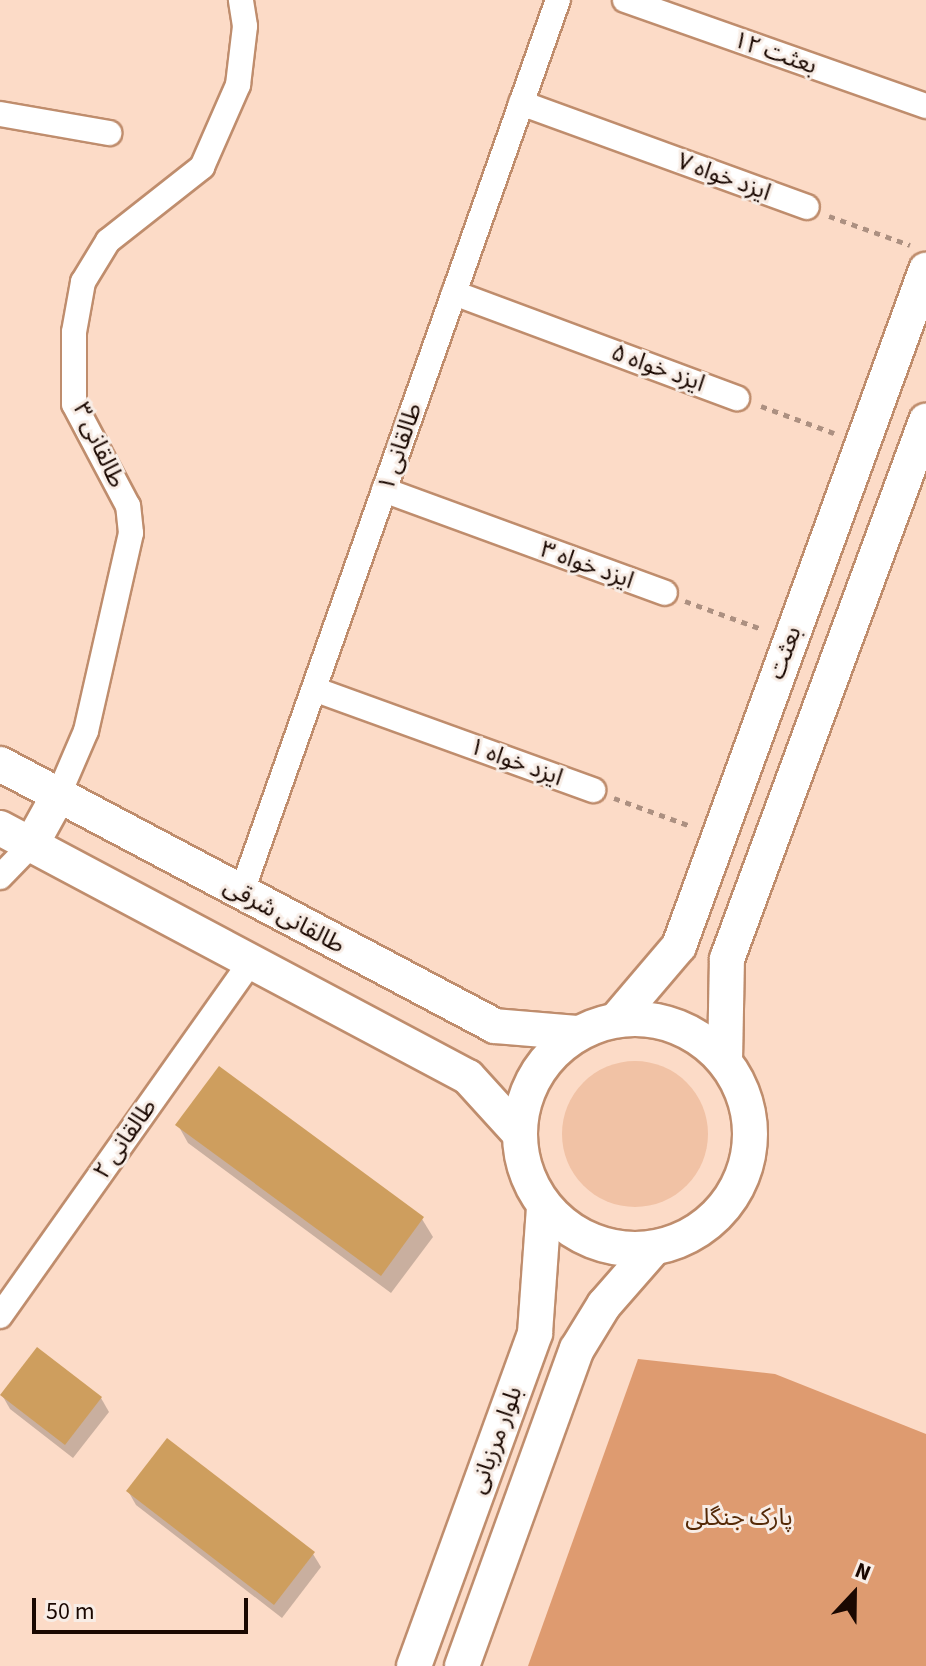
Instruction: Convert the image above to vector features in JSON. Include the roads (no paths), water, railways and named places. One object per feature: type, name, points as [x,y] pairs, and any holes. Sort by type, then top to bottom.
[{"type":"main road","name":"بعثت","points":[[616,1020],[679,946],[926,270]]},
{"type":"main road","points":[[725,1061],[727,959],[926,421]]},
{"type":"main road","name":"طالقانی شرقی","points":[[0,764],[495,1026],[578,1033]]},
{"type":"main road","points":[[31,845],[58,796]]},
{"type":"main road","points":[[0,828],[468,1077],[518,1132]]},
{"type":"main road","points":[[616,1020],[657,1020],[694,1035],[725,1061],[745,1097],[751,1136],[743,1176],[723,1211],[691,1236],[653,1249],[600,1244],[575,1234],[544,1208],[524,1172],[518,1132],[526,1093],[546,1058],[578,1033],[616,1020]]},
{"type":"main road","name":"بلوار مرزبانی","points":[[414,1666],[535,1333],[544,1208]]},
{"type":"main road","name":"بلوار مرزبانی","points":[[462,1666],[577,1349],[604,1305],[653,1249]]},
{"type":"street","name":"طالقانی ۳","points":[[58,796],[86,731],[131,533],[128,506],[74,404],[74,332],[83,282],[108,241],[202,167],[238,85],[245,26],[241,0]]},
{"type":"street","name":"طالقانی ۱","points":[[241,894],[558,0]]},
{"type":"street","name":"بعثت ۱۲","points":[[625,0],[926,106]]},
{"type":"street","name":"ایزد خواه ۷","points":[[521,103],[807,207]]},
{"type":"street","points":[[0,114],[109,133]]},
{"type":"street","name":"ایزد خواه ۵","points":[[454,293],[737,398]]},
{"type":"street","name":"ایزد خواه ۳","points":[[384,490],[665,593]]},
{"type":"street","name":"ایزد خواه ۱","points":[[314,689],[593,790]]},
{"type":"street","points":[[0,877],[31,845]]},
{"type":"street","name":"طالقانی ۲","points":[[0,1316],[251,962]]},
{"type":"park label","name":"پارک جنگلی","points":[[739,1518]]}]
